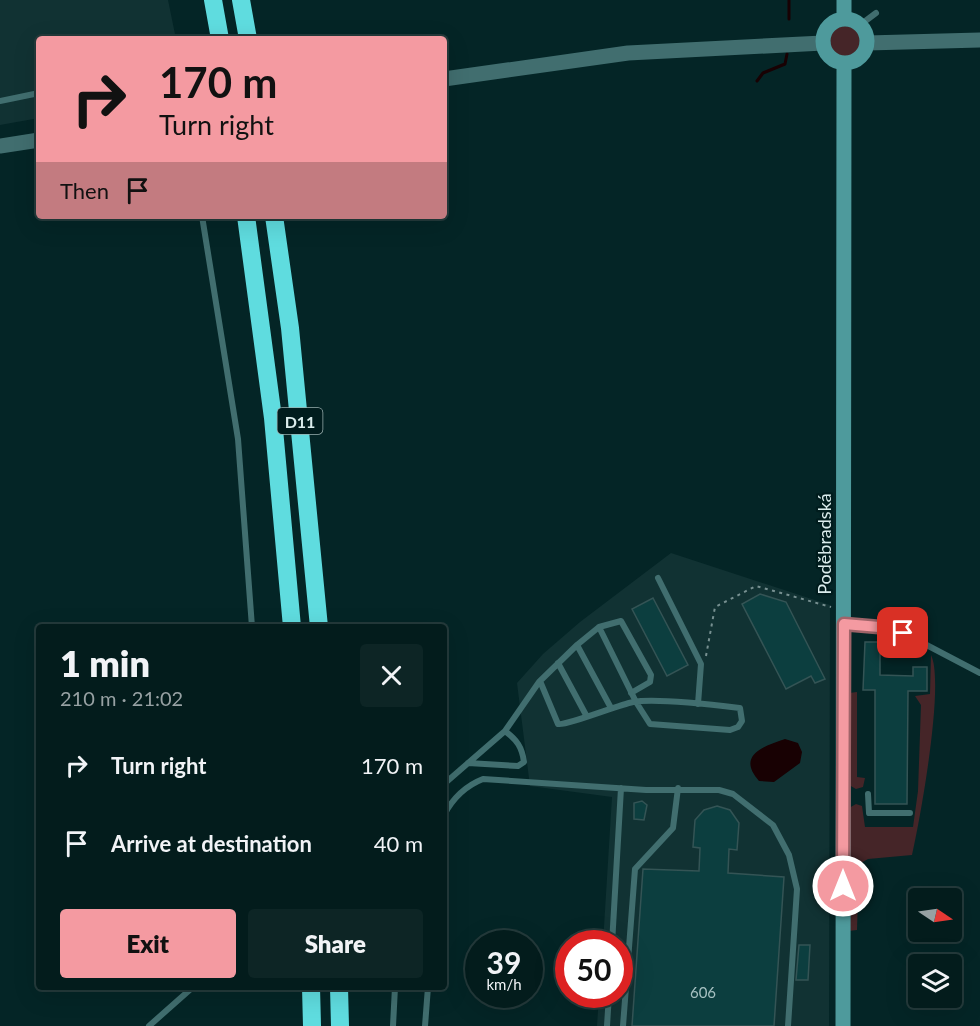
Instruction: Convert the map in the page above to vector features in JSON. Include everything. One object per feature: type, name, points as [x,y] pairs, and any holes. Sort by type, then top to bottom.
[{"type":"highway","points":[[213,0],[219,36]]},
{"type":"highway","points":[[241,0],[247,36]]},
{"type":"highway","name":"D11","points":[[246,219],[273,418],[292,624]]},
{"type":"highway","name":"D11","points":[[274,219],[296,381],[320,624]]},
{"type":"highway","points":[[311,990],[312,1026]]},
{"type":"highway","points":[[339,990],[340,1026]]},
{"type":"main road","points":[[844,0],[844,19]]},
{"type":"main road","points":[[844,19],[860,25],[867,43],[862,55],[844,63],[832,59],[823,43],[828,27],[844,19]]},
{"type":"main road","name":"Poděbradská","points":[[843,1026],[844,63]]},
{"type":"street","points":[[867,43],[980,40]]},
{"type":"street","points":[[447,79],[628,52],[823,43]]},
{"type":"street","points":[[0,146],[36,141]]},
{"type":"lane","points":[[860,25],[876,13]]},
{"type":"lane","points":[[0,100],[36,94]]},
{"type":"lane","points":[[202,219],[238,439],[252,624]]},
{"type":"lane","points":[[658,578],[701,664],[698,704]]},
{"type":"lane","points":[[447,781],[505,731],[540,681],[599,627],[621,621],[651,675],[650,682],[631,693]]},
{"type":"lane","points":[[844,624],[898,630],[980,673]]},
{"type":"lane","points":[[540,681],[558,724],[564,725],[586,715],[636,702],[740,708],[742,721],[738,727],[730,730],[650,724],[636,702],[631,693],[599,627]]},
{"type":"lane","points":[[577,645],[611,708]]},
{"type":"lane","points":[[558,663],[586,715]]},
{"type":"lane","points":[[468,763],[518,766],[524,762],[522,750],[516,739],[505,731]]},
{"type":"lane","points":[[447,809],[451,801],[472,783],[483,779],[621,788],[719,789],[733,794],[773,825],[789,855],[797,889],[788,1026]]},
{"type":"lane","points":[[613,930],[621,788]]},
{"type":"lane","points":[[623,1026],[635,869],[673,828],[678,788]]},
{"type":"lane","points":[[868,794],[869,813],[910,813]]},
{"type":"lane","points":[[149,1026],[190,990]]},
{"type":"lane","points":[[393,1026],[395,990]]},
{"type":"lane","points":[[425,1026],[428,990]]},
{"type":"lane","points":[[607,1026],[608,1008]]},
{"type":"path","points":[[701,664],[708,654],[715,607],[756,586],[830,605],[844,624]]},
{"type":"shaded area","points":[[0,0],[168,0],[175,36],[36,36],[36,119],[0,125]]},
{"type":"shaded area","points":[[845,26],[856,31],[861,42],[856,53],[845,58],[834,53],[829,42],[834,31]]},
{"type":"shaded area","points":[[671,553],[830,605],[829,1026],[597,1026],[598,1008],[633,1008],[633,930],[604,930],[612,797],[530,786],[517,683],[543,654],[580,622]]},
{"type":"shaded area","points":[[931,655],[935,670],[933,721],[925,784],[912,855],[868,859],[859,864],[857,930],[849,931],[849,808],[856,804],[862,806],[865,827],[913,827],[918,791],[921,705],[915,696],[930,694]]},
{"type":"shaded area","points":[[857,692],[857,777],[865,778],[863,787],[856,789],[849,785],[849,693]]},
{"type":"shaded area","points":[[785,739],[798,743],[802,752],[800,763],[774,782],[759,781],[750,764],[752,758],[761,749]]},
{"type":"building","points":[[760,594],[786,602],[825,679],[815,683],[811,676],[786,689],[742,604]]},
{"type":"building","points":[[653,598],[688,665],[667,676],[632,609]]},
{"type":"building","points":[[865,642],[880,642],[880,675],[913,676],[913,667],[927,667],[927,691],[908,691],[907,804],[875,804],[875,690],[863,690]]},
{"type":"building","points":[[642,801],[647,805],[644,820],[634,819],[634,803]]},
{"type":"building","points":[[717,806],[730,810],[739,823],[737,850],[729,849],[728,873],[784,877],[774,1026],[632,1026],[643,869],[699,871],[700,848],[693,847],[695,820],[704,810]]},
{"type":"building","points":[[799,945],[810,945],[808,980],[796,980]]},
{"type":"waterway","points":[[789,0],[789,19]]},
{"type":"waterway","points":[[757,81],[763,73],[785,64],[787,54]]},
{"type":"route","points":[[843,886],[844,624],[891,628],[903,633]]}]
